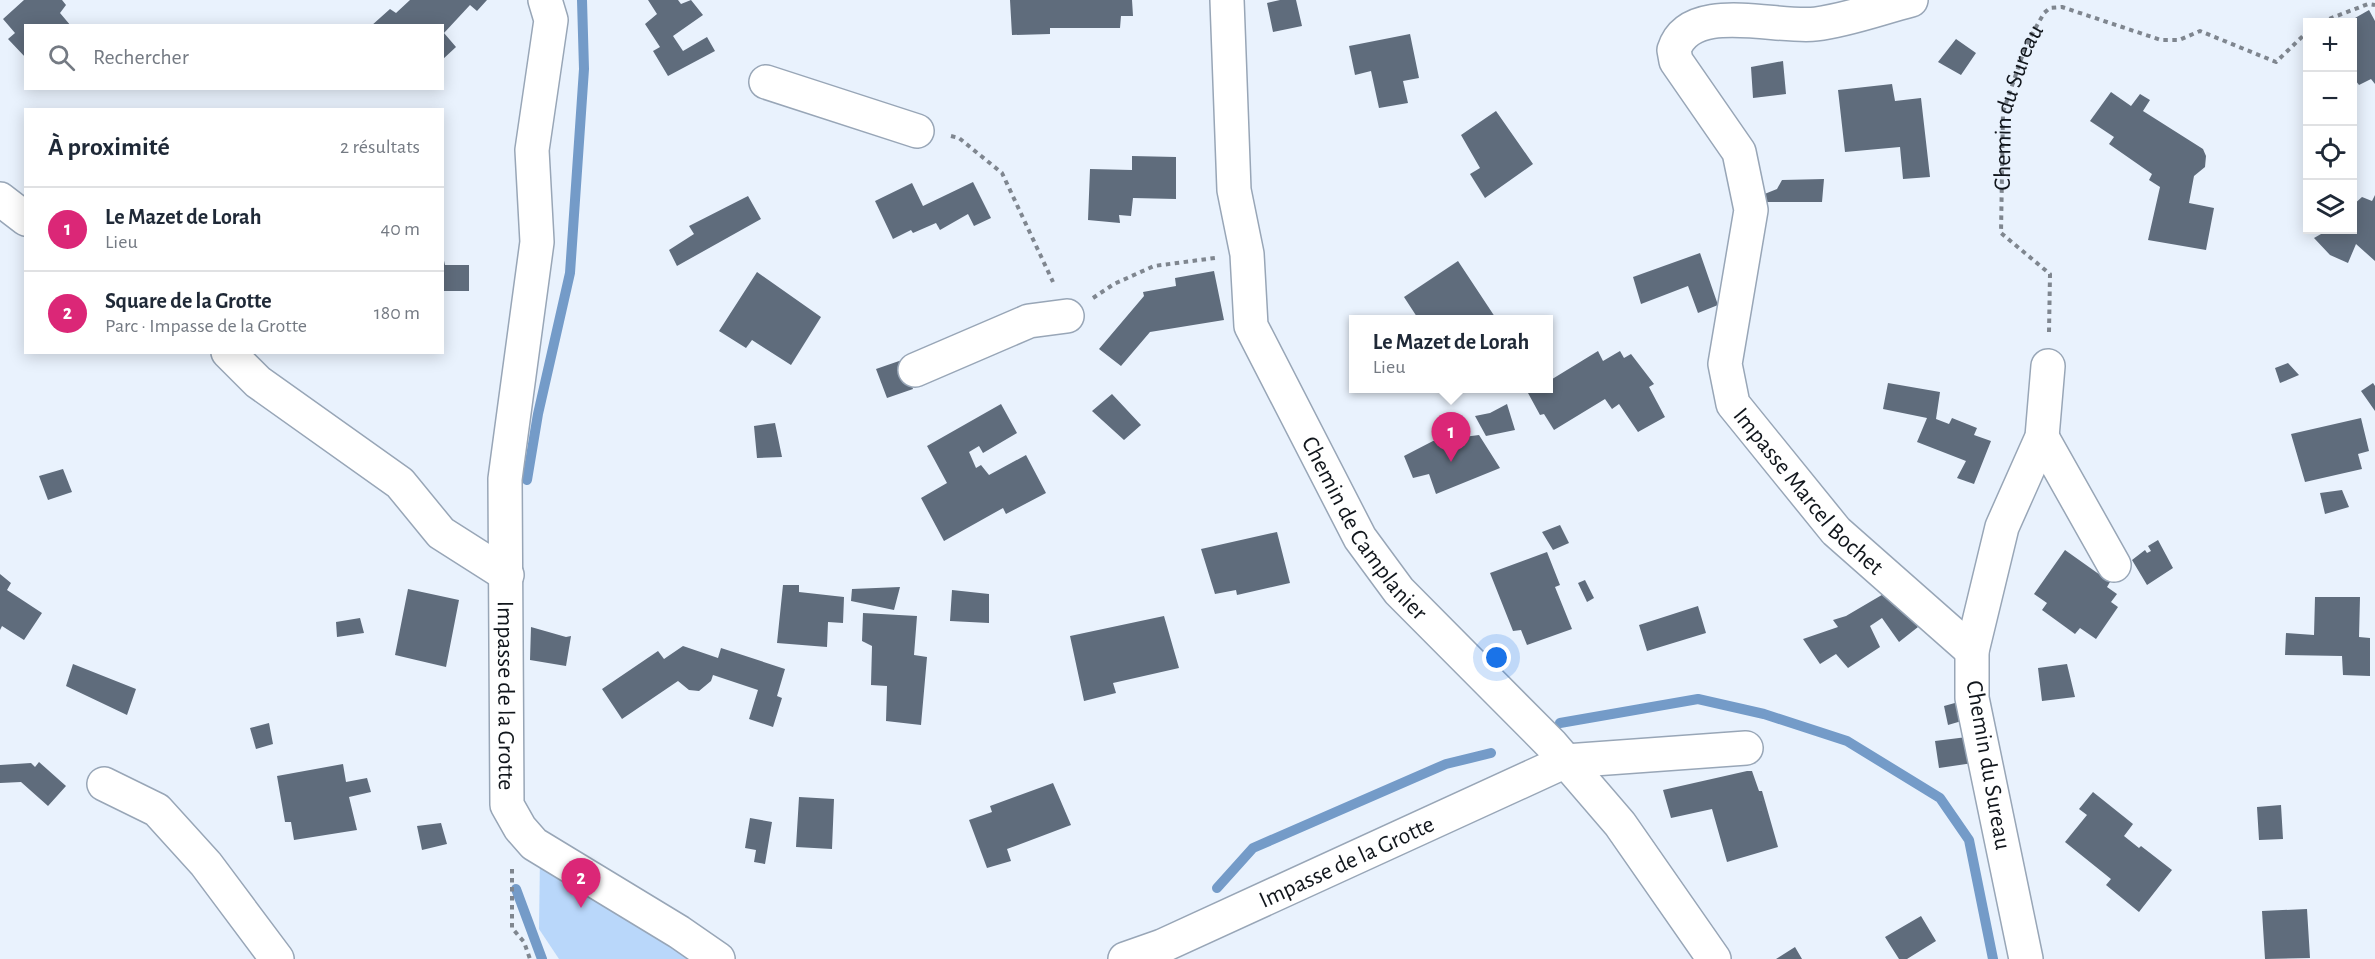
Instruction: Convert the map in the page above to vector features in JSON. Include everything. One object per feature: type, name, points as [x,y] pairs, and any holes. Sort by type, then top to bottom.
[{"type":"street","name":"Impasse de la Grotte","points":[[545,0],[551,20],[532,150],[537,242],[505,479],[507,805],[520,828],[534,844],[631,901],[718,959]]},
{"type":"street","name":"Chemin de Camplanier","points":[[1227,0],[1234,190],[1247,254],[1251,326],[1360,538],[1399,591],[1566,761],[1620,824],[1714,959]]},
{"type":"street","name":"Impasse Marcel Bochet","points":[[1911,0],[1816,24],[1728,20],[1694,23],[1684,30],[1674,50],[1676,61],[1739,152],[1751,210],[1725,364],[1732,404],[1836,531],[1972,651]]},
{"type":"street","points":[[766,82],[917,131]]},
{"type":"street","points":[[0,199],[24,217]]},
{"type":"street","points":[[915,370],[1029,321],[1067,315]]},
{"type":"street","name":"Impasse de la Grotte","points":[[230,354],[258,382],[400,483],[441,533],[507,575]]},
{"type":"street","name":"Chemin du Sureau","points":[[2026,959],[1972,698],[1972,651],[2002,527],[2042,437],[2048,366]]},
{"type":"street","points":[[2042,437],[2114,565]]},
{"type":"street","points":[[1566,761],[1746,748]]},
{"type":"street","name":"Impasse de la Grotte","points":[[1125,959],[1162,946],[1566,761]]},
{"type":"street","points":[[104,784],[157,810],[206,864],[277,959]]},
{"type":"path","points":[[2331,18],[2367,4],[2375,5]]},
{"type":"path","name":"Chemin du Sureau","points":[[2048,366],[2050,274],[2001,233],[2003,112],[2026,45],[2044,13],[2050,8],[2062,7],[2161,40],[2179,40],[2200,31],[2276,62],[2303,35]]},
{"type":"path","points":[[917,131],[959,138],[1002,172],[1067,315],[1114,284],[1154,266],[1247,254]]},
{"type":"path","points":[[530,959],[524,942],[512,928],[512,864],[534,844]]},
{"type":"shaded area","points":[[540,856],[699,959],[559,959],[539,929]]},
{"type":"building","points":[[24,0],[62,0],[66,5],[60,13],[69,24],[24,24],[24,56],[8,39],[15,33],[3,19]]},
{"type":"building","points":[[410,0],[487,0],[477,11],[470,5],[444,33],[444,24],[373,24],[390,9],[396,13]]},
{"type":"building","points":[[648,0],[678,0],[681,4],[691,0],[703,15],[673,36],[683,51],[707,37],[715,51],[668,76],[653,51],[660,47],[645,24],[657,14]]},
{"type":"building","points":[[1010,0],[1132,0],[1133,16],[1121,16],[1120,28],[1050,28],[1050,34],[1012,35]]},
{"type":"building","points":[[1296,0],[1302,26],[1273,32],[1267,3]]},
{"type":"building","points":[[2369,10],[2375,21],[2375,84],[2371,79],[2359,85],[2357,82],[2357,18],[2355,18]]},
{"type":"building","points":[[444,33],[456,47],[444,58]]},
{"type":"building","points":[[1410,34],[1419,78],[1403,81],[1408,103],[1379,108],[1371,71],[1355,75],[1349,46]]},
{"type":"building","points":[[1956,39],[1976,53],[1961,75],[1938,62]]},
{"type":"building","points":[[1783,61],[1786,94],[1753,98],[1751,67]]},
{"type":"building","points":[[1892,84],[1895,101],[1921,98],[1930,177],[1903,179],[1900,147],[1845,152],[1838,90]]},
{"type":"building","points":[[2111,92],[2131,106],[2140,94],[2150,100],[2143,111],[2203,149],[2206,156],[2205,167],[2194,176],[2189,203],[2214,208],[2206,250],[2148,240],[2160,187],[2149,180],[2152,174],[2109,144],[2114,137],[2090,121]]},
{"type":"building","points":[[1496,111],[1533,164],[1485,198],[1470,174],[1480,168],[1461,135]]},
{"type":"building","points":[[1132,156],[1176,157],[1176,199],[1133,198],[1131,216],[1119,215],[1120,223],[1088,220],[1090,169],[1132,170]]},
{"type":"building","points":[[1824,179],[1822,202],[1758,202],[1757,197],[1777,189],[1782,180]]},
{"type":"building","points":[[973,182],[991,218],[974,226],[968,214],[940,230],[936,223],[913,233],[911,230],[893,239],[875,201],[912,183],[923,206]]},
{"type":"building","points":[[2375,195],[2375,261],[2356,244],[2348,263],[2330,255],[2314,238],[2321,234],[2357,234],[2357,202],[2362,197],[2372,201]]},
{"type":"building","points":[[748,196],[761,219],[677,266],[669,250],[694,234],[689,226]]},
{"type":"building","points":[[1700,253],[1718,305],[1698,313],[1688,286],[1641,304],[1633,277]]},
{"type":"building","points":[[444,261],[445,265],[469,265],[469,291],[444,291]]},
{"type":"building","points":[[1458,261],[1494,315],[1416,315],[1404,297]]},
{"type":"building","points":[[1214,271],[1224,320],[1150,332],[1121,366],[1099,349],[1144,296],[1143,292],[1176,286],[1175,278]]},
{"type":"building","points":[[757,272],[821,317],[791,365],[752,340],[746,348],[719,331]]},
{"type":"building","points":[[1598,351],[1603,361],[1620,351],[1624,358],[1631,354],[1654,384],[1649,387],[1665,417],[1638,432],[1619,404],[1612,409],[1605,399],[1554,430],[1544,414],[1540,415],[1528,393],[1553,393],[1553,379]]},
{"type":"building","points":[[902,360],[913,389],[887,398],[876,369]]},
{"type":"building","points":[[2288,363],[2299,375],[2280,383],[2275,368]]},
{"type":"building","points":[[1888,383],[1940,392],[1936,419],[1949,424],[1952,418],[1977,428],[1974,435],[1991,441],[1974,484],[1957,478],[1966,461],[1917,442],[1927,418],[1883,409]]},
{"type":"building","points":[[2373,383],[2375,386],[2375,411],[2361,391]]},
{"type":"building","points":[[1112,394],[1141,425],[1124,440],[1092,411]]},
{"type":"building","points":[[1001,404],[1017,433],[983,453],[979,446],[969,452],[976,468],[981,465],[989,475],[1026,455],[1046,493],[1006,514],[1003,508],[944,541],[921,498],[947,483],[927,446]]},
{"type":"building","points":[[1507,404],[1515,430],[1486,436],[1475,416],[1490,413]]},
{"type":"building","points":[[2361,418],[2369,451],[2358,454],[2362,469],[2305,482],[2291,434]]},
{"type":"building","points":[[775,423],[782,457],[757,458],[754,426]]},
{"type":"building","points":[[1479,435],[1500,468],[1436,494],[1429,474],[1413,478],[1404,456],[1433,441]]},
{"type":"building","points":[[63,469],[72,492],[48,500],[39,476]]},
{"type":"building","points":[[2342,490],[2349,507],[2325,514],[2320,493]]},
{"type":"building","points":[[1560,525],[1569,543],[1553,550],[1542,532]]},
{"type":"building","points":[[1277,532],[1290,583],[1237,595],[1236,590],[1215,594],[1201,549]]},
{"type":"building","points":[[2158,540],[2173,568],[2147,585],[2132,560],[2145,550],[2147,553],[2151,551],[2148,546]]},
{"type":"building","points":[[2065,550],[2110,582],[2107,587],[2117,594],[2111,602],[2118,607],[2096,639],[2080,628],[2075,634],[2042,610],[2047,603],[2034,594]]},
{"type":"building","points":[[1547,552],[1560,585],[1555,587],[1572,629],[1527,645],[1521,630],[1513,631],[1490,573]]},
{"type":"building","points":[[0,574],[11,583],[7,590],[42,613],[24,640],[2,626],[0,630]]},
{"type":"building","points":[[1585,580],[1594,598],[1587,602],[1578,583]]},
{"type":"building","points":[[783,585],[799,585],[799,592],[844,597],[843,623],[828,622],[827,647],[777,643]]},
{"type":"building","points":[[900,587],[894,610],[851,601],[852,589]]},
{"type":"building","points":[[408,589],[459,600],[446,667],[395,655]]},
{"type":"building","points":[[1892,589],[1918,627],[1899,642],[1882,618],[1870,626],[1880,647],[1848,668],[1836,654],[1820,664],[1803,639],[1838,627],[1833,620],[1846,616]]},
{"type":"building","points":[[952,590],[989,594],[989,623],[950,621]]},
{"type":"building","points":[[2315,597],[2360,597],[2359,637],[2370,638],[2370,676],[2343,675],[2342,656],[2285,655],[2286,633],[2314,635]]},
{"type":"building","points":[[1698,606],[1706,633],[1647,651],[1639,625]]},
{"type":"building","points":[[863,613],[917,616],[914,655],[927,657],[921,725],[886,721],[887,686],[871,685],[872,646],[862,641]]},
{"type":"building","points":[[1164,616],[1179,668],[1113,683],[1116,693],[1084,701],[1070,636]]},
{"type":"building","points":[[360,618],[364,633],[337,637],[336,622]]},
{"type":"building","points":[[531,627],[566,637],[571,636],[566,666],[530,660]]},
{"type":"building","points":[[683,646],[718,658],[721,648],[785,669],[777,696],[782,698],[773,727],[749,719],[758,690],[713,675],[711,681],[699,691],[689,690],[678,681],[622,719],[602,689],[658,651],[664,659]]},
{"type":"building","points":[[73,664],[136,689],[127,715],[66,686]]},
{"type":"building","points":[[2067,664],[2075,697],[2042,701],[2038,668]]},
{"type":"building","points":[[1962,701],[1965,720],[1948,725],[1944,706]]},
{"type":"building","points":[[269,723],[273,744],[256,749],[250,728]]},
{"type":"building","points":[[1967,737],[1973,763],[1939,768],[1935,741]]},
{"type":"building","points":[[39,762],[66,786],[48,806],[21,782],[0,783],[0,765],[31,763],[35,767]]},
{"type":"building","points":[[343,764],[346,782],[367,778],[371,792],[349,797],[357,830],[294,840],[291,822],[285,822],[277,776]]},
{"type":"building","points":[[1752,771],[1759,791],[1762,791],[1778,847],[1727,862],[1712,809],[1671,818],[1663,790]]},
{"type":"building","points":[[1053,783],[1071,825],[1007,849],[1011,861],[987,868],[969,820],[992,812],[990,806]]},
{"type":"building","points":[[2093,792],[2133,824],[2124,836],[2172,870],[2139,912],[2106,885],[2111,879],[2065,842],[2087,815],[2079,809]]},
{"type":"building","points":[[799,797],[834,799],[832,849],[796,847]]},
{"type":"building","points":[[2281,805],[2283,839],[2259,840],[2257,807]]},
{"type":"building","points":[[750,818],[772,822],[765,864],[754,862],[756,850],[745,848]]},
{"type":"building","points":[[441,823],[447,844],[422,850],[417,826]]},
{"type":"building","points":[[2307,909],[2310,958],[2265,959],[2262,911]]},
{"type":"building","points":[[1921,916],[1936,941],[1907,959],[1899,959],[1885,937]]},
{"type":"building","points":[[1795,947],[1802,959],[1776,959]]},
{"type":"waterway","points":[[527,480],[538,414],[570,273],[584,69],[582,0]]},
{"type":"waterway","points":[[1560,723],[1698,699],[1764,714],[1847,741],[1940,798],[1969,840],[1993,959]]},
{"type":"waterway","points":[[1217,888],[1253,848],[1446,764],[1491,753]]},
{"type":"waterway","points":[[516,889],[542,959]]},
{"type":"place","name":"Le Mazet de Lorah","points":[[1451,462]]},
{"type":"place","name":"Square de la Grotte","points":[[581,908]]}]
